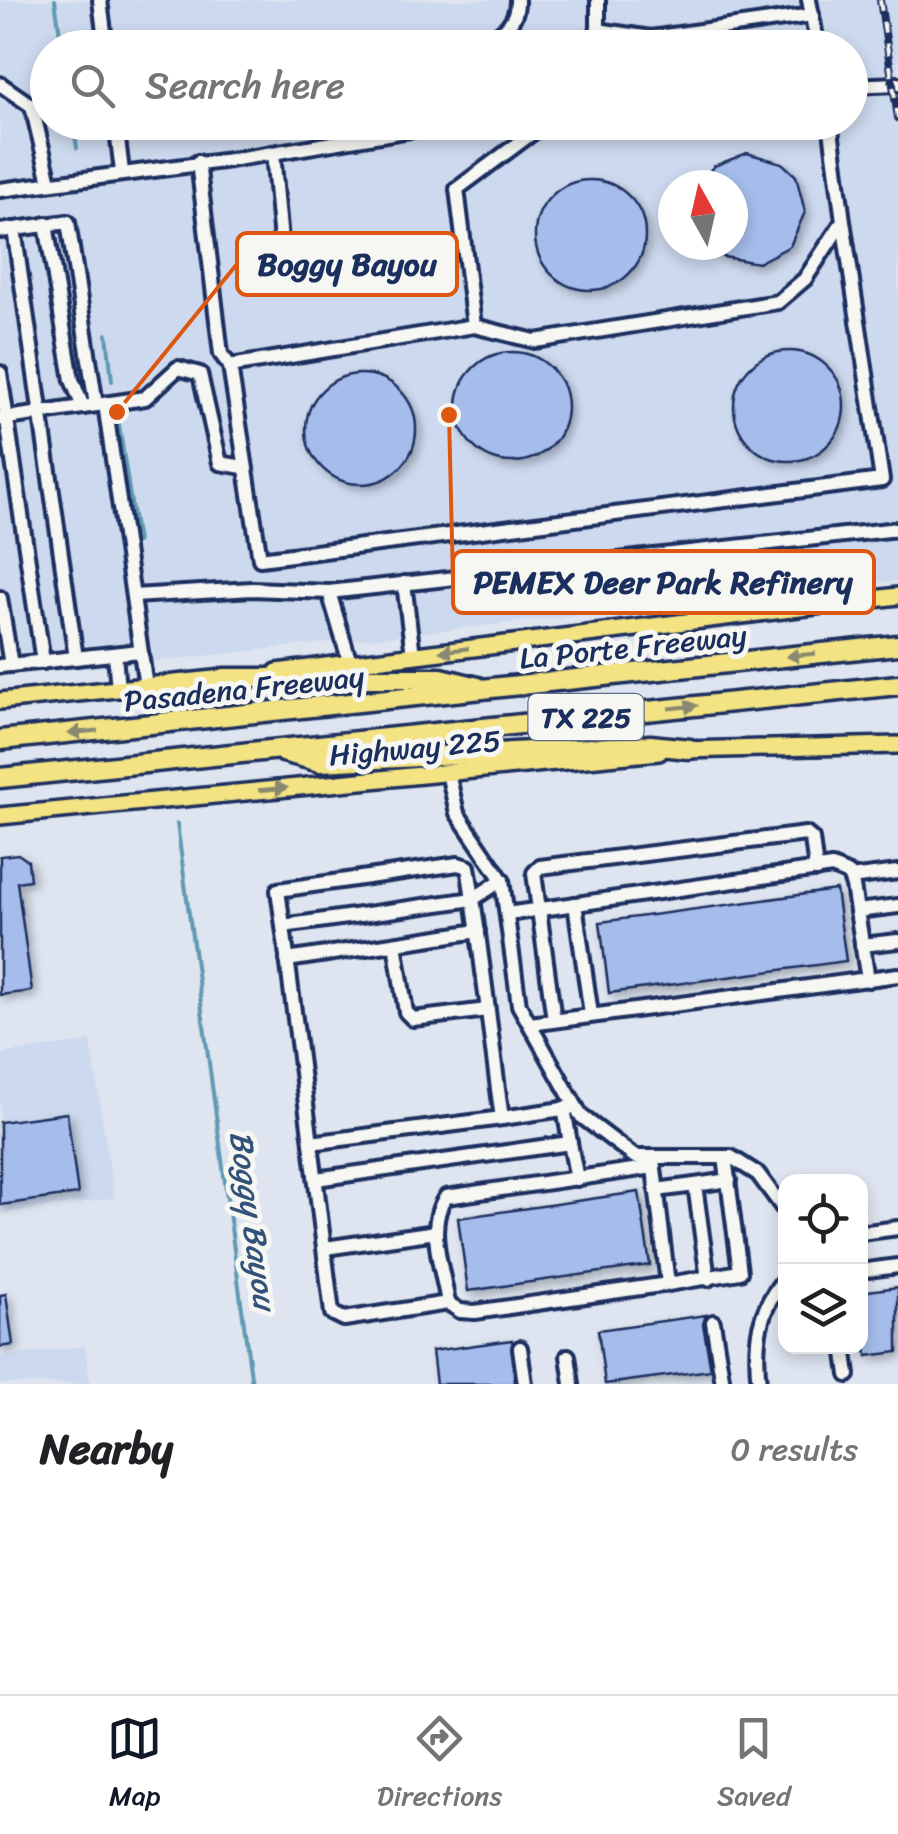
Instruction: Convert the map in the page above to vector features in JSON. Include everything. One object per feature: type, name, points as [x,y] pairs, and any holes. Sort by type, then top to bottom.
[{"type":"highway","name":"La Porte Freeway","points":[[494,690],[898,644]]},
{"type":"highway","points":[[224,678],[441,678],[494,690]]},
{"type":"highway","name":"TX 225","points":[[273,749],[898,686]]},
{"type":"highway","name":"Pasadena Freeway","points":[[0,740],[494,690]]},
{"type":"highway","points":[[273,749],[320,762],[650,745],[690,750]]},
{"type":"highway","name":"Pasadena Freeway","points":[[0,778],[273,749]]},
{"type":"main road","points":[[0,700],[224,678],[898,596]]},
{"type":"main road","name":"Highway 225","points":[[0,816],[690,750],[898,745]]},
{"type":"street","points":[[100,0],[104,30]]},
{"type":"street","points":[[504,30],[518,10],[517,0]]},
{"type":"street","points":[[597,30],[598,0]]},
{"type":"street","points":[[692,30],[811,7]]},
{"type":"street","points":[[0,84],[30,105]]},
{"type":"street","points":[[868,85],[898,84]]},
{"type":"street","points":[[40,140],[50,182]]},
{"type":"street","points":[[118,140],[122,172]]},
{"type":"street","points":[[0,190],[274,154],[342,140]]},
{"type":"street","points":[[474,326],[457,189],[522,140]]},
{"type":"street","points":[[198,162],[221,354],[230,366],[260,559],[882,480],[832,140]]},
{"type":"street","points":[[274,154],[282,252]]},
{"type":"street","points":[[230,366],[474,326],[534,341],[778,302],[805,279],[843,221]]},
{"type":"street","points":[[76,658],[40,413],[7,230],[68,222],[95,405],[133,596],[146,687]]},
{"type":"street","points":[[46,224],[72,380],[95,405]]},
{"type":"street","points":[[3,418],[145,398],[178,368],[200,374],[220,462],[243,466]]},
{"type":"street","points":[[0,373],[3,418],[43,662]]},
{"type":"street","points":[[133,596],[252,589],[328,592],[898,529]]},
{"type":"street","points":[[404,583],[413,655]]},
{"type":"street","points":[[328,592],[350,663]]},
{"type":"street","points":[[0,598],[6,666],[140,651]]},
{"type":"street","points":[[114,654],[118,690]]},
{"type":"street","points":[[448,774],[457,814],[502,880],[519,1006],[570,1108],[611,1142],[654,1163]]},
{"type":"street","points":[[554,1020],[534,873],[540,867],[806,834],[812,839],[816,870]]},
{"type":"street","points":[[502,1118],[468,867],[440,866],[278,890],[332,1313],[344,1319],[448,1303],[460,1311],[475,1312],[734,1276],[742,1265],[726,1157]]},
{"type":"street","points":[[507,914],[832,867],[850,878],[898,872]]},
{"type":"street","points":[[850,878],[868,980]]},
{"type":"street","points":[[283,926],[473,899],[502,880]]},
{"type":"street","points":[[575,904],[591,1014]]},
{"type":"street","points":[[857,911],[898,906]]},
{"type":"street","points":[[287,960],[478,931]]},
{"type":"street","points":[[862,945],[898,941]]},
{"type":"street","points":[[396,944],[406,1012],[412,1019],[487,1010]]},
{"type":"street","points":[[530,1024],[898,976]]},
{"type":"street","points":[[311,1143],[570,1108]]},
{"type":"street","points":[[570,1108],[576,1178]]},
{"type":"street","points":[[316,1179],[570,1143]]},
{"type":"street","points":[[448,1303],[436,1232],[438,1209],[446,1198],[654,1163],[726,1157],[758,1174],[778,1201]]},
{"type":"street","points":[[654,1163],[668,1284]]},
{"type":"street","points":[[656,1190],[729,1180]]},
{"type":"street","points":[[695,1185],[708,1280]]},
{"type":"street","points":[[868,1232],[898,1228]]},
{"type":"street","points":[[325,1248],[436,1232]]},
{"type":"street","points":[[868,1270],[898,1266]]},
{"type":"street","points":[[759,1384],[758,1328],[766,1300],[778,1286]]},
{"type":"street","points":[[713,1322],[722,1384]]},
{"type":"street","points":[[520,1348],[525,1384]]},
{"type":"street","points":[[845,1354],[848,1375]]},
{"type":"street","points":[[568,1356],[572,1384]]},
{"type":"shaded area","points":[[0,0],[898,0],[898,581],[93,668],[0,673]]},
{"type":"shaded area","points":[[91,1041],[114,1198],[0,1214],[0,1054]]},
{"type":"shaded area","points":[[85,1346],[90,1384],[0,1384],[0,1357]]},
{"type":"building","points":[[747,153],[782,163],[796,176],[805,212],[790,246],[758,263],[741,260],[748,260],[748,170],[710,170]]},
{"type":"building","points":[[590,180],[611,184],[629,196],[641,214],[645,235],[641,256],[629,274],[611,286],[590,290],[569,286],[551,274],[539,256],[535,235],[539,214],[551,196],[569,184]]},
{"type":"building","points":[[789,351],[810,355],[828,367],[840,385],[844,406],[840,427],[828,445],[810,457],[789,461],[768,457],[750,445],[738,427],[734,406],[738,385],[750,367],[768,355]]},
{"type":"building","points":[[512,352],[533,356],[551,368],[563,386],[567,407],[563,428],[551,446],[533,458],[512,462],[491,458],[473,446],[461,428],[457,407],[461,386],[473,368],[491,356]]},
{"type":"building","points":[[361,374],[382,378],[400,390],[412,408],[416,429],[412,450],[400,468],[382,480],[361,484],[340,480],[322,468],[310,450],[306,429],[310,408],[322,390],[340,378]]},
{"type":"building","points":[[18,854],[28,861],[30,880],[17,882],[32,991],[0,995],[0,856]]},
{"type":"building","points":[[836,890],[846,961],[609,993],[600,922]]},
{"type":"building","points":[[67,1113],[78,1194],[0,1205],[0,1122]]},
{"type":"building","points":[[639,1192],[650,1265],[468,1291],[458,1218]]},
{"type":"building","points":[[898,1287],[898,1352],[867,1356],[868,1291]]},
{"type":"building","points":[[6,1294],[13,1345],[0,1347],[0,1295]]},
{"type":"building","points":[[706,1315],[703,1324],[711,1370],[605,1384],[598,1330]]},
{"type":"building","points":[[512,1340],[515,1384],[436,1384],[432,1351]]},
{"type":"waterway","name":"Boggy Bayou","points":[[55,0],[59,30]]},
{"type":"waterway","name":"Boggy Bayou","points":[[76,140],[77,148]]},
{"type":"waterway","name":"Boggy Bayou","points":[[107,334],[112,381]]},
{"type":"waterway","name":"Boggy Bayou","points":[[117,412],[137,542]]},
{"type":"waterway","name":"Boggy Bayou","points":[[177,824],[252,1384]]},
{"type":"railway","points":[[880,0],[898,118]]},
{"type":"place","name":"Boggy Bayou","points":[[117,412]]},
{"type":"place","name":"PEMEX Deer Park Refinery","points":[[449,415]]}]
